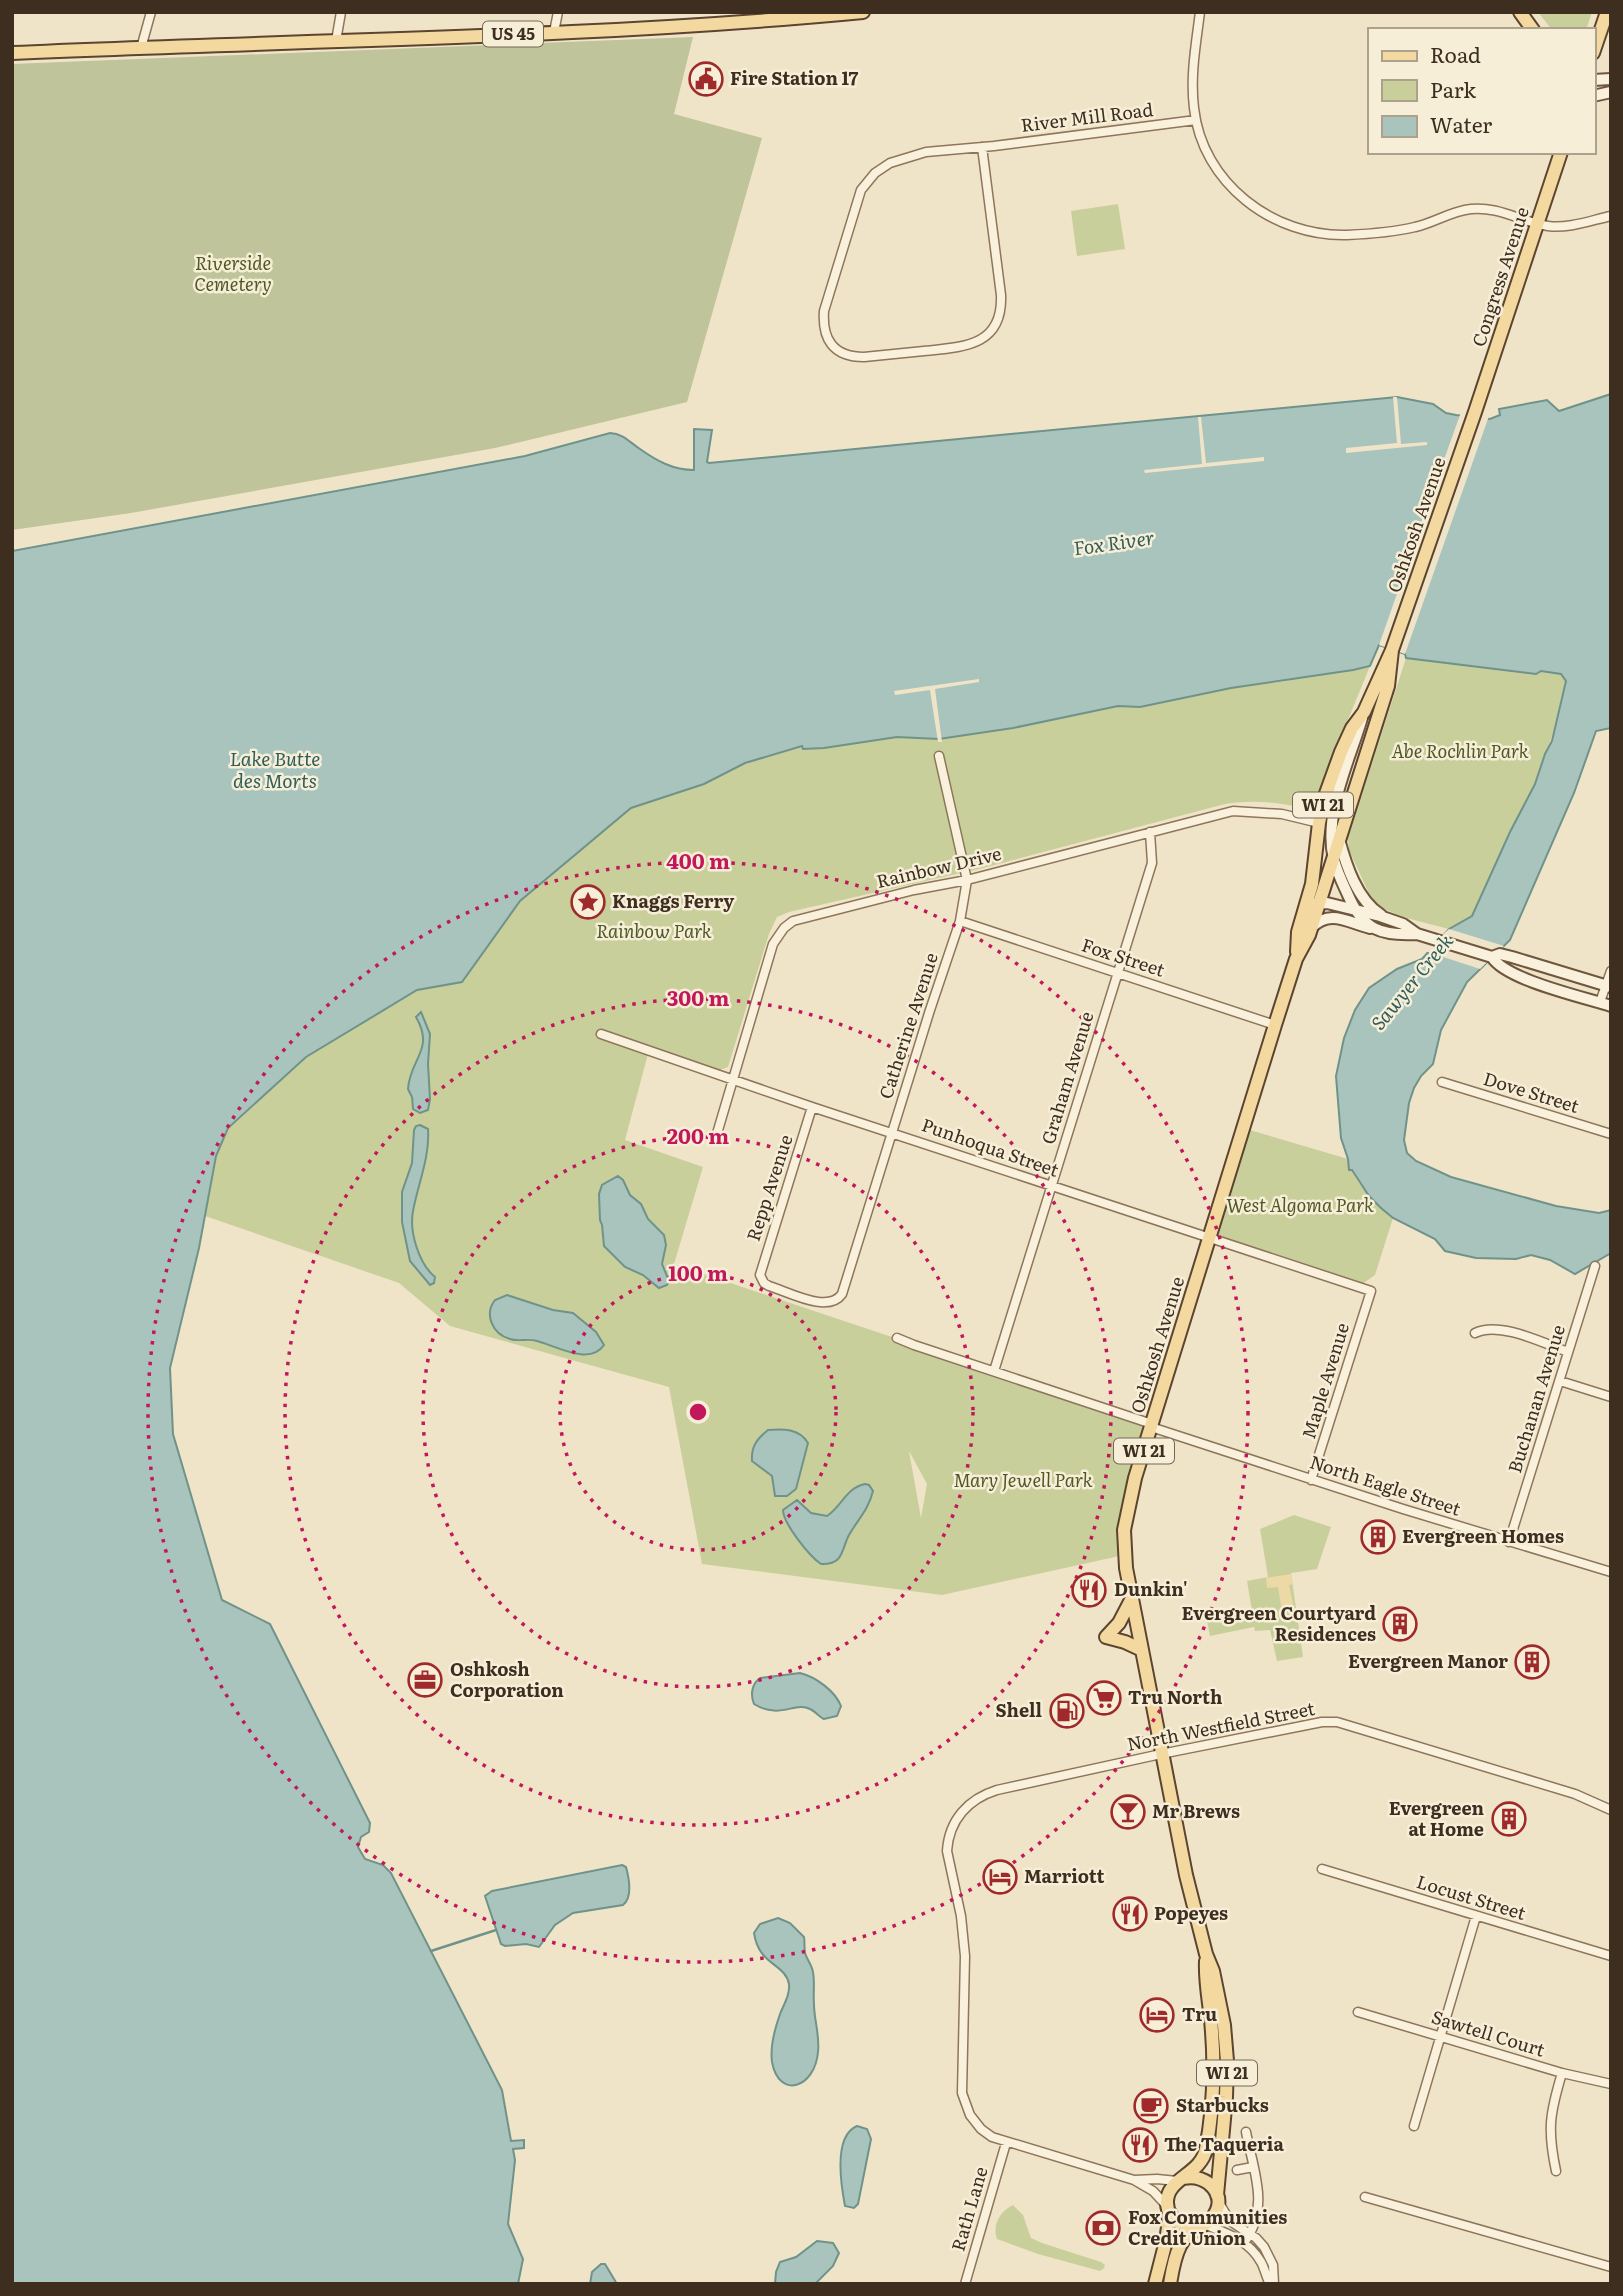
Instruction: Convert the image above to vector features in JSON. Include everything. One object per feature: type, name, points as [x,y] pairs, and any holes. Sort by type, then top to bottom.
[{"type":"main road","points":[[797,15],[863,12]]},
{"type":"main road","points":[[1520,12],[1532,28]]},
{"type":"main road","points":[[1595,47],[1607,12]]},
{"type":"main road","name":"US 45","points":[[12,53],[554,32],[797,15]]},
{"type":"main road","name":"Congress Avenue","points":[[1475,412],[1560,154]]},
{"type":"main road","name":"Oshkosh Avenue","points":[[1217,2197],[1227,2061],[1218,1990],[1186,1875],[1161,1754],[1131,1600],[1124,1555],[1124,1530],[1130,1496],[1275,1025],[1296,960],[1311,928],[1312,884],[1319,823],[1341,752],[1364,712],[1392,650],[1475,412]]},
{"type":"main road","name":"Oshkosh Avenue","points":[[1296,960],[1298,932],[1333,858],[1388,686],[1392,650]]},
{"type":"main road","points":[[1131,1600],[1119,1623],[1106,1637],[1140,1649]]},
{"type":"main road","name":"Oshkosh Avenue","points":[[1180,2179],[1202,2160],[1209,2124],[1213,2062],[1206,1954]]},
{"type":"main road","points":[[1155,2284],[1166,2241],[1169,2192],[1180,2179],[1200,2177],[1213,2187],[1217,2197],[1215,2213],[1189,2234],[1180,2246],[1170,2284]]},
{"type":"main road","points":[[1168,2209],[1180,2224],[1195,2227],[1203,2225]]},
{"type":"street","points":[[141,48],[151,12]]},
{"type":"street","points":[[336,41],[341,12]]},
{"type":"street","points":[[554,32],[558,12]]},
{"type":"street","points":[[1200,12],[1193,88],[1196,120],[1208,151],[1228,184],[1256,209],[1296,228],[1338,235],[1424,225],[1456,212],[1481,208],[1552,227],[1611,216]]},
{"type":"street","name":"River Mill Road","points":[[982,148],[1000,295],[1000,313],[994,327],[977,342],[961,347],[864,357],[852,357],[841,352],[827,337],[824,311],[855,206],[865,184],[883,167],[898,159],[926,152],[982,148],[1196,120]]},
{"type":"street","points":[[1364,712],[1333,815],[1331,833],[1333,858],[1355,911],[1374,929]]},
{"type":"street","name":"Catherine Avenue","points":[[837,1300],[842,1294],[960,921],[967,880],[939,756]]},
{"type":"street","name":"Rainbow Drive","points":[[716,1138],[773,944],[784,928],[800,919],[914,890],[967,880],[1233,811],[1282,814],[1319,823]]},
{"type":"street","name":"Graham Avenue","points":[[993,1371],[1152,863],[1150,832]]},
{"type":"street","points":[[1339,838],[1365,901],[1386,919]]},
{"type":"street","points":[[1313,905],[1355,911],[1403,923],[1417,934]]},
{"type":"street","points":[[1311,928],[1321,919],[1329,917],[1398,935],[1417,934],[1492,957],[1500,954],[1608,986]]},
{"type":"street","name":"Fox Street","points":[[960,921],[1275,1025]]},
{"type":"street","points":[[1492,957],[1497,965],[1527,980],[1605,1004],[1611,971]]},
{"type":"street","name":"Punhoqua Street","points":[[601,1034],[812,1107],[1371,1291]]},
{"type":"street","name":"Dove Street","points":[[1442,1082],[1611,1134]]},
{"type":"street","name":"Repp Avenue","points":[[812,1107],[760,1270],[761,1278],[769,1286],[820,1303],[837,1300]]},
{"type":"street","name":"Buchanan Avenue","points":[[1509,1542],[1595,1266]]},
{"type":"street","name":"Maple Avenue","points":[[1311,1480],[1371,1291]]},
{"type":"street","points":[[1475,1333],[1483,1329],[1504,1330],[1568,1352]]},
{"type":"street","name":"North Eagle Street","points":[[897,1338],[1311,1480],[1611,1572]]},
{"type":"street","points":[[1560,1381],[1611,1397]]},
{"type":"street","name":"North Westfield Street","points":[[1006,2143],[987,2134],[977,2124],[965,2105],[961,2092],[965,1956],[961,1916],[947,1851],[948,1840],[960,1814],[971,1802],[984,1794],[1161,1754],[1336,1722],[1574,1794],[1611,1810]]},
{"type":"street","name":"Locust Street","points":[[1322,1870],[1611,1956]]},
{"type":"street","points":[[1414,2126],[1476,1916]]},
{"type":"street","name":"Sawtell Court","points":[[1358,2012],[1562,2073],[1611,2084]]},
{"type":"street","points":[[1556,2171],[1549,2126],[1562,2073]]},
{"type":"street","points":[[1244,2244],[1258,2218],[1259,2206],[1246,2132]]},
{"type":"street","points":[[1006,2143],[1135,2180],[1153,2191],[1168,2209]]},
{"type":"street","name":"Rath Lane","points":[[965,2284],[1006,2143]]},
{"type":"street","points":[[1237,2169],[1253,2167]]},
{"type":"street","points":[[1135,2180],[1180,2179]]},
{"type":"street","points":[[1217,2197],[1230,2221],[1251,2234],[1269,2254],[1275,2275],[1272,2284]]},
{"type":"street","points":[[1365,2197],[1611,2267]]},
{"type":"street","points":[[1203,2225],[1231,2234],[1244,2244],[1259,2259],[1272,2284]]},
{"type":"green space","points":[[1538,12],[1592,12],[1587,28],[1550,28]]},
{"type":"green space","name":"Riverside Cemetery","points":[[693,37],[674,114],[762,138],[687,402],[495,448],[131,513],[12,530],[12,64]]},
{"type":"green space","points":[[1118,204],[1125,249],[1077,256],[1071,211]]},
{"type":"green space","name":"Abe Rochlin Park","points":[[1406,658],[1536,674],[1541,671],[1561,674],[1566,681],[1555,728],[1535,784],[1472,916],[1449,929],[1398,915],[1372,900],[1349,850],[1348,838]]},
{"type":"green space","points":[[1370,666],[1317,804],[1312,810],[1269,802],[1225,804],[983,868],[777,917],[769,934],[728,1067],[720,1070],[650,1047],[625,1140],[703,1167],[674,1264],[1152,1424],[1124,1555],[942,1595],[702,1564],[669,1387],[450,1326],[399,1283],[205,1216],[216,1156],[228,1128],[306,1057],[417,990],[462,982],[520,901],[631,808],[704,784],[745,763],[802,746],[824,748],[897,737],[939,739],[1013,728],[1121,705],[1140,707],[1231,688],[1286,681],[1300,676]],"holes":[[[909,1451],[927,1484],[921,1518]]]},
{"type":"green space","name":"West Algoma Park","points":[[1243,1128],[1348,1159],[1360,1184],[1393,1218],[1375,1275],[1358,1287],[1210,1238]]},
{"type":"green space","points":[[1294,1515],[1331,1527],[1317,1569],[1291,1573],[1303,1657],[1277,1661],[1270,1630],[1255,1631],[1254,1627],[1210,1636],[1207,1621],[1252,1611],[1247,1581],[1268,1577],[1260,1529]]},
{"type":"green space","points":[[1013,2205],[1023,2215],[1031,2238],[1101,2262],[1105,2265],[1104,2268],[1100,2271],[1038,2254],[997,2239],[998,2219]]},
{"type":"sand","points":[[1291,1574],[1293,1584],[1289,1585],[1293,1604],[1281,1606],[1278,1587],[1267,1588],[1266,1578]]},
{"type":"water","name":"Lake Butte des Morts","points":[[1611,394],[1611,728],[1596,731],[1574,793],[1510,940],[1467,982],[1441,1030],[1433,1064],[1414,1088],[1404,1140],[1407,1153],[1416,1161],[1451,1177],[1556,1206],[1599,1213],[1611,1210],[1611,1253],[1575,1274],[1550,1260],[1531,1255],[1516,1259],[1476,1258],[1445,1251],[1435,1239],[1393,1218],[1381,1208],[1369,1196],[1352,1170],[1349,1170],[1341,1138],[1336,1076],[1344,1038],[1355,1010],[1369,988],[1397,969],[1422,959],[1449,929],[1472,916],[1535,784],[1552,741],[1566,681],[1561,674],[1541,671],[1536,674],[1406,658],[1405,654],[1379,645],[1370,666],[1353,670],[1231,688],[1140,707],[1118,706],[1013,728],[939,739],[897,737],[824,748],[803,749],[802,746],[745,763],[704,784],[631,808],[520,901],[462,982],[417,990],[306,1057],[228,1128],[216,1156],[199,1248],[170,1368],[173,1434],[222,1600],[270,1624],[370,1823],[369,1832],[361,1837],[358,1847],[365,1859],[383,1865],[391,1873],[502,2090],[511,2141],[524,2140],[524,2148],[513,2149],[515,2160],[508,2224],[523,2259],[518,2284],[12,2284],[12,551],[525,456],[610,433],[623,437],[666,464],[694,470],[694,429],[712,430],[709,463],[1397,397],[1433,404],[1446,413],[1490,419],[1500,415],[1499,409],[1547,400],[1559,411]]},
{"type":"water","points":[[421,1012],[430,1034],[430,1099],[428,1110],[420,1113],[413,1109],[408,1089],[422,1046],[421,1028],[416,1017]]},
{"type":"water","points":[[420,1125],[428,1129],[428,1139],[412,1228],[420,1256],[435,1277],[434,1283],[430,1285],[410,1261],[402,1222],[402,1192],[412,1163],[414,1130]]},
{"type":"water","points":[[618,1176],[630,1195],[641,1204],[648,1219],[664,1235],[666,1245],[662,1264],[669,1281],[667,1285],[659,1288],[643,1275],[625,1267],[604,1246],[599,1194],[602,1185]]},
{"type":"water","points":[[507,1295],[553,1310],[573,1313],[596,1332],[604,1345],[598,1351],[582,1354],[534,1340],[513,1340],[504,1336],[494,1328],[490,1311],[495,1300]]},
{"type":"water","points":[[768,1430],[795,1432],[808,1443],[796,1489],[787,1496],[775,1496],[772,1476],[752,1461],[756,1443]]},
{"type":"water","points":[[865,1484],[873,1491],[871,1498],[849,1535],[841,1555],[834,1562],[821,1564],[798,1539],[787,1523],[783,1510],[797,1500],[811,1513],[827,1516],[853,1489]]},
{"type":"water","points":[[800,1673],[830,1690],[841,1706],[837,1716],[824,1719],[804,1707],[779,1711],[754,1704],[752,1690],[760,1678]]},
{"type":"water","points":[[622,1865],[626,1867],[629,1887],[628,1897],[623,1905],[573,1913],[555,1925],[539,1947],[501,1944],[485,1896],[492,1891]]},
{"type":"water","points":[[778,1918],[790,1923],[804,1937],[805,1953],[814,1976],[818,2052],[811,2074],[796,2085],[782,2082],[772,2062],[772,2044],[788,1996],[789,1984],[783,1972],[761,1952],[754,1933],[760,1924]]},
{"type":"water","points":[[857,2126],[867,2129],[871,2139],[858,2204],[854,2208],[845,2206],[840,2162],[844,2140],[849,2131]]},
{"type":"water","points":[[817,2241],[833,2243],[839,2253],[833,2266],[815,2284],[775,2284],[780,2262],[796,2257]]},
{"type":"water","points":[[605,2264],[617,2284],[590,2284],[592,2272]]},
{"type":"pier","points":[[1393,397],[1397,397],[1401,444],[1427,442],[1427,445],[1346,453],[1346,448],[1397,443]]},
{"type":"pier","points":[[1461,412],[1489,416],[1405,654],[1379,645],[1406,568],[1399,565],[1403,553],[1410,555]]},
{"type":"pier","points":[[1198,417],[1201,417],[1206,463],[1264,457],[1264,461],[1145,473],[1144,470],[1202,464]]},
{"type":"pier","points":[[979,679],[979,682],[935,689],[942,742],[938,742],[930,690],[895,695],[894,691]]},
{"type":"pier","points":[[1449,929],[1504,946],[1480,969],[1425,951]]},
{"type":"waterway","points":[[431,1951],[496,1930]]},
{"type":"place","name":"Fire Station 17","points":[[706,79]]},
{"type":"place","name":"Knaggs Ferry","points":[[588,902]]},
{"type":"place","name":"Evergreen Homes","points":[[1378,1537]]},
{"type":"place","name":"Dunkin'","points":[[1089,1590]]},
{"type":"place","name":"Evergreen Courtyard Residences","points":[[1400,1624]]},
{"type":"place","name":"Evergreen Manor","points":[[1532,1662]]},
{"type":"place","name":"Oshkosh Corporation","points":[[425,1680]]},
{"type":"place","name":"Tru North","points":[[1104,1698]]},
{"type":"place","name":"Shell","points":[[1067,1711]]},
{"type":"place","name":"Mr Brews","points":[[1128,1812]]},
{"type":"place","name":"Evergreen at Home","points":[[1509,1819]]},
{"type":"place","name":"Marriott","points":[[1000,1877]]},
{"type":"place","name":"Popeyes","points":[[1130,1914]]},
{"type":"place","name":"Tru","points":[[1157,2015]]},
{"type":"place","name":"Starbucks","points":[[1151,2106]]},
{"type":"place","name":"The Taqueria","points":[[1140,2145]]},
{"type":"place","name":"Fox Communities Credit Union","points":[[1103,2228]]},
{"type":"water label","name":"Fox River","points":[[1114,543]]},
{"type":"water label","name":"Sawyer Creek","points":[[1412,982]]},
{"type":"park label","name":"Rainbow Park","points":[[654,932]]},
{"type":"park label","name":"Mary Jewell Park","points":[[1023,1481]]}]
